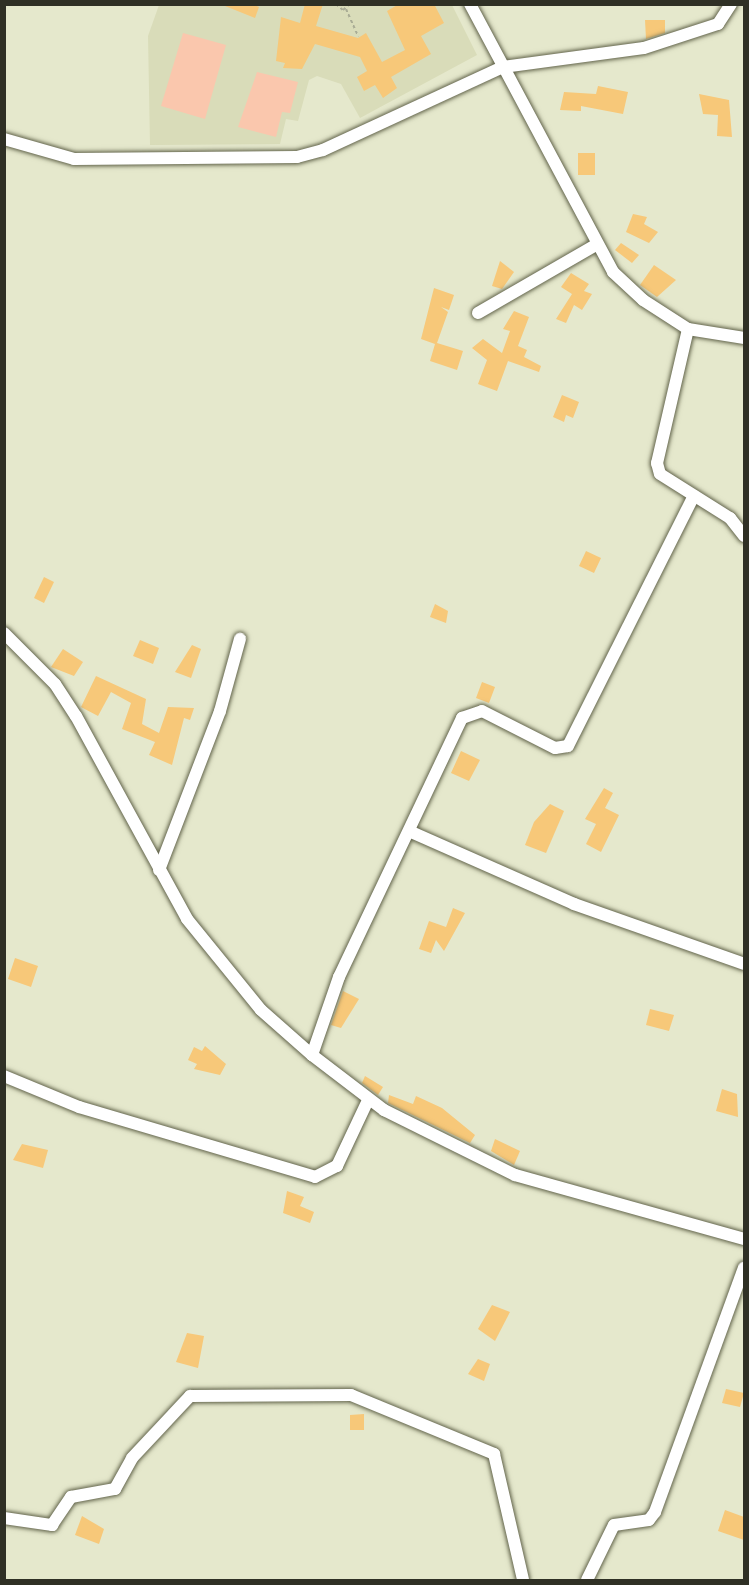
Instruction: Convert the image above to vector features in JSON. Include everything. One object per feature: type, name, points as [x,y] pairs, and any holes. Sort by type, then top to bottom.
[{"type":"street","points":[[470,4],[596,245],[643,300],[688,328],[744,338]]},
{"type":"street","points":[[4,139],[74,159],[297,157],[323,150],[503,67],[644,48],[718,24],[731,4]]},
{"type":"street","points":[[478,313],[596,245]]},
{"type":"street","points":[[688,328],[657,463],[669,484],[730,518],[744,536]]},
{"type":"street","points":[[312,1055],[344,966],[411,832],[457,725],[469,713],[482,711],[555,748],[568,746],[694,496]]},
{"type":"street","points":[[4,633],[56,684],[187,919],[232,977],[312,1055],[368,1100],[515,1175],[744,1239]]},
{"type":"street","points":[[159,870],[220,711],[240,639]]},
{"type":"street","points":[[411,832],[584,908],[744,964]]},
{"type":"street","points":[[4,1076],[79,1107],[315,1177],[337,1166],[368,1100]]},
{"type":"street","points":[[587,1581],[614,1524],[649,1520],[655,1512],[744,1268]]},
{"type":"street","points":[[4,1518],[52,1525],[71,1497],[115,1490],[132,1458],[190,1396],[351,1395],[494,1454],[523,1581]]},
{"type":"path","points":[[336,4],[346,9],[358,36]]},
{"type":"path","points":[[346,9],[350,4]]},
{"type":"shaded area","points":[[159,5],[452,5],[477,55],[360,118],[341,84],[317,76],[309,80],[298,121],[286,119],[280,144],[150,145],[148,36]]},
{"type":"shaded area","points":[[183,33],[226,45],[205,119],[161,106]]},
{"type":"shaded area","points":[[257,72],[298,82],[290,113],[282,112],[276,137],[238,127]]},
{"type":"building","points":[[220,4],[252,4],[259,7],[255,18]]},
{"type":"building","points":[[305,4],[323,4],[316,26],[358,38],[366,33],[382,62],[405,50],[387,11],[399,4],[434,4],[444,23],[421,36],[431,54],[391,77],[397,88],[383,98],[375,85],[364,91],[357,77],[367,71],[360,57],[315,44],[302,69],[283,68],[285,63],[276,61],[281,17],[300,23]]},
{"type":"building","points":[[645,20],[665,20],[665,33],[646,39]]},
{"type":"building","points":[[598,86],[628,92],[623,114],[581,106],[581,111],[560,110],[564,92],[596,94]]},
{"type":"building","points":[[699,94],[729,100],[732,137],[717,136],[718,115],[703,114]]},
{"type":"building","points":[[578,153],[595,153],[595,175],[578,175]]},
{"type":"building","points":[[633,214],[647,217],[644,224],[658,232],[649,243],[626,232]]},
{"type":"building","points":[[621,243],[639,255],[632,263],[615,250]]},
{"type":"building","points":[[500,261],[514,272],[502,289],[492,286]]},
{"type":"building","points":[[654,265],[676,280],[657,297],[640,285]]},
{"type":"building","points":[[571,273],[589,284],[584,291],[592,294],[582,310],[574,305],[566,323],[556,319],[572,294],[561,287]]},
{"type":"building","points":[[434,288],[454,295],[449,310],[441,307],[448,312],[437,343],[463,351],[457,370],[430,361],[435,344],[421,339]]},
{"type":"building","points":[[514,311],[529,317],[518,346],[527,350],[524,357],[541,366],[539,372],[508,361],[497,391],[478,384],[487,360],[472,348],[483,339],[502,353],[510,331],[503,329]]},
{"type":"building","points":[[562,395],[579,402],[573,418],[566,415],[564,422],[553,417]]},
{"type":"building","points":[[586,551],[601,558],[594,573],[579,566]]},
{"type":"building","points":[[44,577],[54,582],[44,603],[34,598]]},
{"type":"building","points":[[435,604],[448,611],[446,623],[430,617]]},
{"type":"building","points":[[140,640],[159,648],[153,664],[133,656]]},
{"type":"building","points":[[192,645],[201,649],[191,678],[175,672]]},
{"type":"building","points":[[63,649],[83,662],[74,676],[51,667]]},
{"type":"building","points":[[96,676],[146,699],[142,724],[159,733],[168,707],[194,708],[190,720],[184,718],[172,765],[149,755],[155,742],[122,729],[131,703],[111,692],[98,716],[81,707]]},
{"type":"building","points":[[482,682],[495,687],[489,703],[476,698]]},
{"type":"building","points":[[461,751],[480,760],[469,781],[451,773]]},
{"type":"building","points":[[604,788],[613,793],[605,808],[619,815],[601,852],[586,844],[596,824],[585,819]]},
{"type":"building","points":[[550,804],[564,811],[546,853],[525,845],[534,822]]},
{"type":"building","points":[[453,908],[465,913],[444,951],[436,940],[431,953],[419,949],[429,921],[446,927]]},
{"type":"building","points":[[15,958],[38,966],[31,987],[8,979]]},
{"type":"building","points":[[343,991],[359,999],[341,1028],[331,1025]]},
{"type":"building","points":[[650,1009],[674,1015],[669,1031],[646,1025]]},
{"type":"building","points":[[205,1046],[226,1064],[220,1075],[194,1069],[197,1064],[188,1060],[194,1047],[202,1051]]},
{"type":"building","points":[[365,1076],[383,1087],[378,1095],[362,1083]]},
{"type":"building","points":[[722,1089],[737,1094],[738,1117],[716,1111]]},
{"type":"building","points":[[389,1095],[413,1104],[416,1096],[442,1108],[475,1135],[470,1143],[388,1103]]},
{"type":"building","points":[[495,1139],[520,1151],[514,1165],[491,1151]]},
{"type":"building","points":[[22,1144],[48,1150],[43,1168],[13,1160]]},
{"type":"building","points":[[287,1191],[304,1197],[300,1206],[314,1212],[310,1223],[283,1213]]},
{"type":"building","points":[[492,1305],[510,1312],[495,1341],[478,1329]]},
{"type":"building","points":[[187,1333],[204,1336],[198,1368],[176,1362]]},
{"type":"building","points":[[478,1359],[490,1364],[484,1381],[468,1374]]},
{"type":"building","points":[[726,1389],[744,1393],[740,1407],[722,1403]]},
{"type":"building","points":[[364,1414],[364,1430],[350,1430],[350,1415]]},
{"type":"building","points":[[725,1510],[744,1517],[744,1540],[718,1531]]},
{"type":"building","points":[[82,1516],[104,1529],[99,1544],[75,1535]]}]
